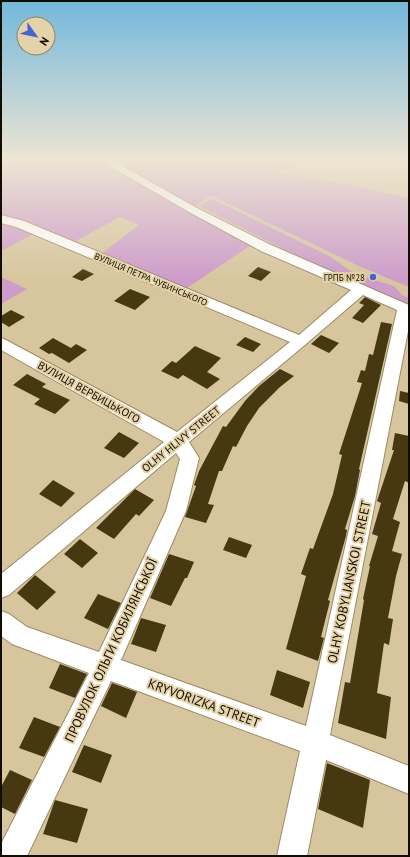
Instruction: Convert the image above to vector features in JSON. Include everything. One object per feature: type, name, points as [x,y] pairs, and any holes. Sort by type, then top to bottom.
[{"type":"street","points":[[176,200],[266,248],[360,290],[407,309]]},
{"type":"street","name":"ВУЛИЦЯ ПЕТРА ЧУБИНСЬКОГО","points":[[1,219],[20,224],[301,341]]},
{"type":"street","name":"OLHY HLIVY STREET","points":[[1,588],[301,341],[360,290]]},
{"type":"street","name":"OLHY KOBYLIANSKOI STREET","points":[[292,856],[407,309]]},
{"type":"street","name":"ВУЛИЦЯ ВЕРБИЦЬКОГО","points":[[1,343],[178,441]]},
{"type":"street","name":"ПРОВУЛОК ОЛЬГИ КОБИЛЯНСЬКОЇ","points":[[11,856],[105,667],[176,511],[190,458],[178,441]]},
{"type":"street","name":"KRYVORIZKA STREET","points":[[1,622],[20,636],[316,743],[409,780]]},
{"type":"shaded area","points":[[1,200],[204,200],[189,212],[251,245],[187,288],[101,254],[139,225],[120,217],[74,242],[41,230],[1,251]]},
{"type":"shaded area","points":[[208,200],[215,200],[331,257],[355,274],[394,286],[402,295],[409,298],[409,308],[327,271],[199,206]]},
{"type":"shaded area","points":[[220,200],[409,200],[409,287],[361,267]]},
{"type":"shaded area","points":[[1,277],[27,289],[1,304]]},
{"type":"building","points":[[258,267],[271,272],[261,281],[248,276]]},
{"type":"building","points":[[83,269],[94,274],[82,281],[72,277]]},
{"type":"building","points":[[130,289],[150,297],[135,310],[114,301]]},
{"type":"building","points":[[365,297],[381,305],[363,323],[352,318],[364,305],[359,303]]},
{"type":"building","points":[[11,310],[25,317],[9,327],[1,322],[1,316]]},
{"type":"building","points":[[381,322],[392,324],[359,469],[355,496],[345,529],[347,530],[346,536],[328,600],[330,601],[321,637],[324,638],[318,661],[286,649],[306,576],[301,574],[310,548],[313,549],[333,494],[342,455],[339,454],[362,383],[357,382],[361,370],[365,371],[369,354],[373,355]]},
{"type":"building","points":[[321,335],[339,343],[329,353],[311,344]]},
{"type":"building","points":[[245,337],[261,344],[253,352],[236,345]]},
{"type":"building","points":[[53,338],[71,348],[76,344],[87,350],[69,363],[52,353],[49,354],[39,348]]},
{"type":"building","points":[[195,346],[221,358],[207,372],[220,379],[207,389],[183,375],[178,379],[161,371],[172,361],[176,363]]},
{"type":"building","points":[[280,369],[294,376],[280,387],[259,408],[236,447],[233,446],[222,471],[219,471],[208,504],[214,505],[206,523],[185,517],[196,486],[194,485],[199,471],[223,426],[226,427],[245,401],[259,386]]},
{"type":"building","points":[[27,374],[46,384],[42,387],[70,400],[55,414],[34,404],[40,399],[13,385]]},
{"type":"building","points":[[400,391],[409,393],[409,404],[399,401]]},
{"type":"building","points":[[119,432],[139,443],[124,458],[104,448]]},
{"type":"building","points":[[395,433],[409,436],[409,483],[405,481],[393,519],[400,522],[392,551],[402,554],[388,618],[393,619],[389,645],[384,643],[377,693],[391,697],[386,739],[338,723],[345,682],[350,683],[369,566],[378,536],[372,534],[381,503],[377,501],[394,450],[392,450]]},
{"type":"building","points":[[53,480],[75,493],[61,507],[39,494]]},
{"type":"building","points":[[135,489],[154,500],[139,516],[136,514],[114,539],[96,528]]},
{"type":"building","points":[[229,537],[252,545],[246,558],[223,550]]},
{"type":"building","points":[[80,539],[98,553],[82,568],[64,554]]},
{"type":"building","points":[[169,554],[194,562],[187,578],[185,578],[171,606],[150,598]]},
{"type":"building","points":[[35,575],[56,592],[37,610],[17,593]]},
{"type":"building","points":[[98,594],[121,603],[108,629],[84,618]]},
{"type":"building","points":[[141,618],[166,625],[156,652],[131,644]]},
{"type":"building","points":[[60,664],[87,674],[75,698],[49,688]]},
{"type":"building","points":[[277,670],[310,682],[303,708],[270,695]]},
{"type":"building","points":[[112,683],[137,692],[126,718],[101,706]]},
{"type":"building","points":[[34,717],[60,727],[44,757],[19,748]]},
{"type":"building","points":[[84,745],[112,755],[101,783],[72,772]]},
{"type":"building","points":[[327,763],[370,780],[363,828],[318,809]]},
{"type":"building","points":[[10,770],[32,780],[15,814],[1,807],[1,787]]},
{"type":"building","points":[[55,800],[88,809],[77,843],[43,834]]},
{"type":"place","name":"ГРПБ №28","points":[[373,277]]}]
